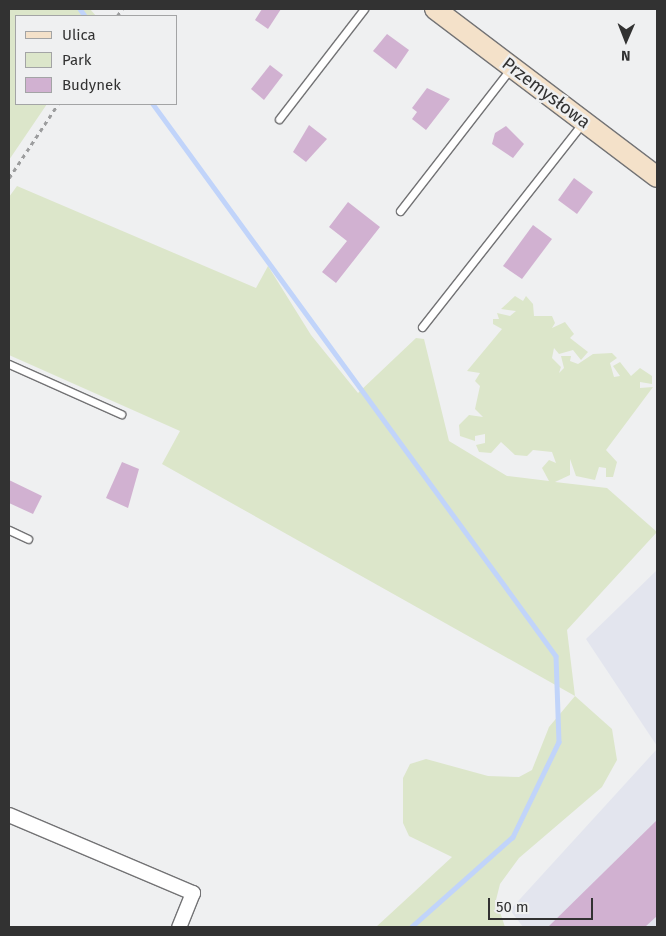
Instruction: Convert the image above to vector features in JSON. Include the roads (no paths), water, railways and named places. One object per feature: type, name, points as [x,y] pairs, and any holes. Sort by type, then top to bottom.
[{"type":"street","name":"Przemysłowa","points":[[435,9],[657,177]]},
{"type":"street","points":[[9,815],[193,893],[179,927]]},
{"type":"lane","points":[[279,119],[364,9]]},
{"type":"lane","points":[[400,211],[512,67]]},
{"type":"lane","points":[[422,327],[584,122]]},
{"type":"lane","points":[[9,364],[121,414]]},
{"type":"lane","points":[[9,530],[28,539]]},
{"type":"waterway","points":[[80,9],[84,15]]},
{"type":"waterway","points":[[154,105],[556,656],[559,742],[513,837],[412,927]]}]
